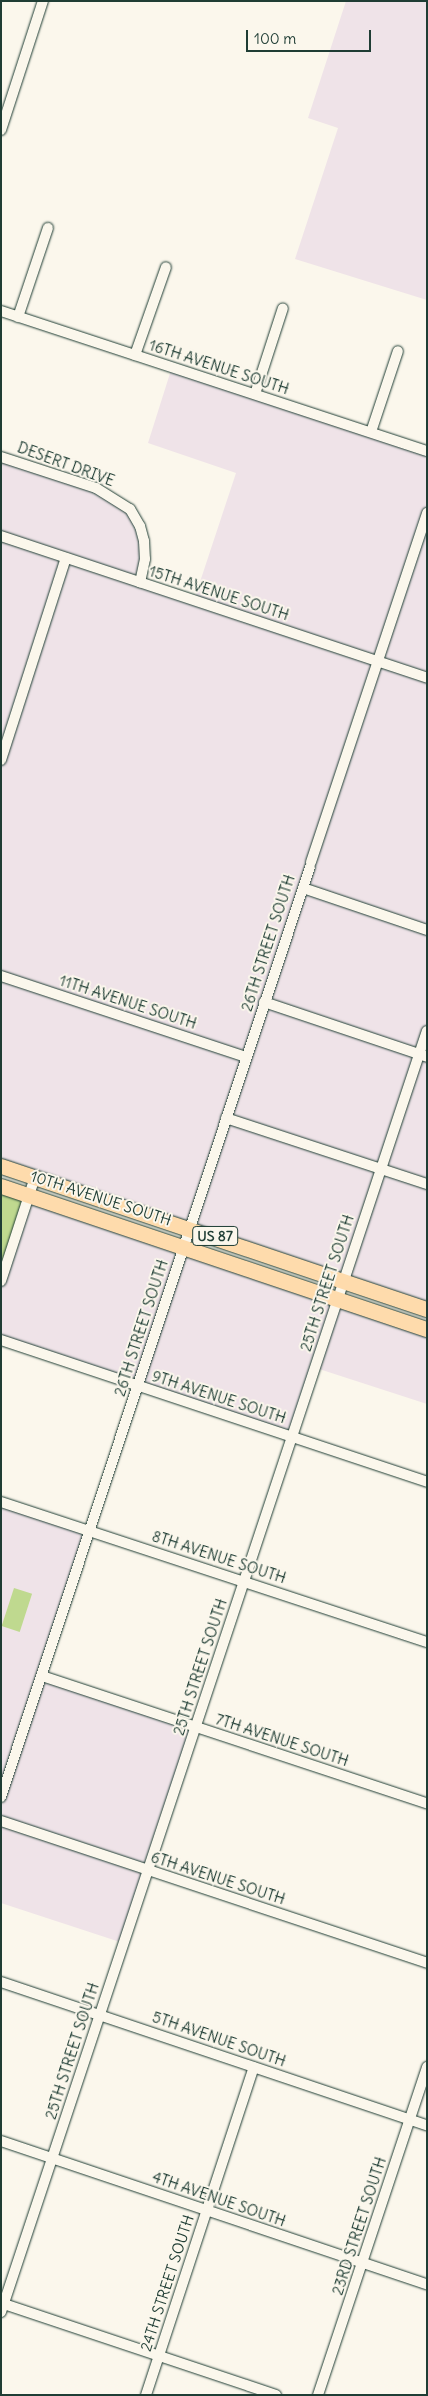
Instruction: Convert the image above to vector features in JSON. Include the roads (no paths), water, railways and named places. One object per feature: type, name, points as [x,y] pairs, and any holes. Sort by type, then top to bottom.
[{"type":"highway","name":"10TH AVENUE SOUTH","points":[[1,1166],[190,1227],[427,1309]]},
{"type":"highway","name":"10TH AVENUE SOUTH","points":[[1,1186],[427,1329]]},
{"type":"street","points":[[1,130],[43,1]]},
{"type":"street","points":[[18,317],[48,228]]},
{"type":"street","points":[[135,355],[166,267]]},
{"type":"street","points":[[255,394],[283,308]]},
{"type":"street","name":"16TH AVENUE SOUTH","points":[[1,311],[427,451]]},
{"type":"street","points":[[371,432],[398,351]]},
{"type":"street","name":"DESERT DRIVE","points":[[1,457],[96,488],[130,509],[140,526],[144,541],[145,558],[140,582]]},
{"type":"street","name":"26TH STREET SOUTH","points":[[1,1798],[427,513]]},
{"type":"street","name":"15TH AVENUE SOUTH","points":[[1,536],[427,678]]},
{"type":"street","points":[[1,760],[66,558]]},
{"type":"street","points":[[303,888],[427,930]]},
{"type":"street","name":"11TH AVENUE SOUTH","points":[[1,976],[246,1057]]},
{"type":"street","points":[[264,1002],[423,1055]]},
{"type":"street","name":"25TH STREET SOUTH","points":[[2,2307],[245,1582],[343,1280],[423,1055],[427,1031]]},
{"type":"street","points":[[226,1118],[427,1184]]},
{"type":"street","points":[[1,1281],[35,1177]]},
{"type":"street","name":"9TH AVENUE SOUTH","points":[[1,1340],[427,1482]]},
{"type":"street","name":"8TH AVENUE SOUTH","points":[[1,1502],[427,1642]]},
{"type":"street","name":"7TH AVENUE SOUTH","points":[[42,1676],[427,1803]]},
{"type":"street","name":"6TH AVENUE SOUTH","points":[[1,1821],[427,1963]]},
{"type":"street","name":"5TH AVENUE SOUTH","points":[[1,1982],[427,2125]]},
{"type":"street","name":"24TH STREET SOUTH","points":[[146,2395],[254,2067]]},
{"type":"street","name":"23RD STREET SOUTH","points":[[318,2395],[364,2263],[427,2067]]},
{"type":"street","name":"4TH AVENUE SOUTH","points":[[1,2141],[207,2212],[427,2284]]},
{"type":"street","points":[[2,2307],[160,2356],[276,2395]]}]
